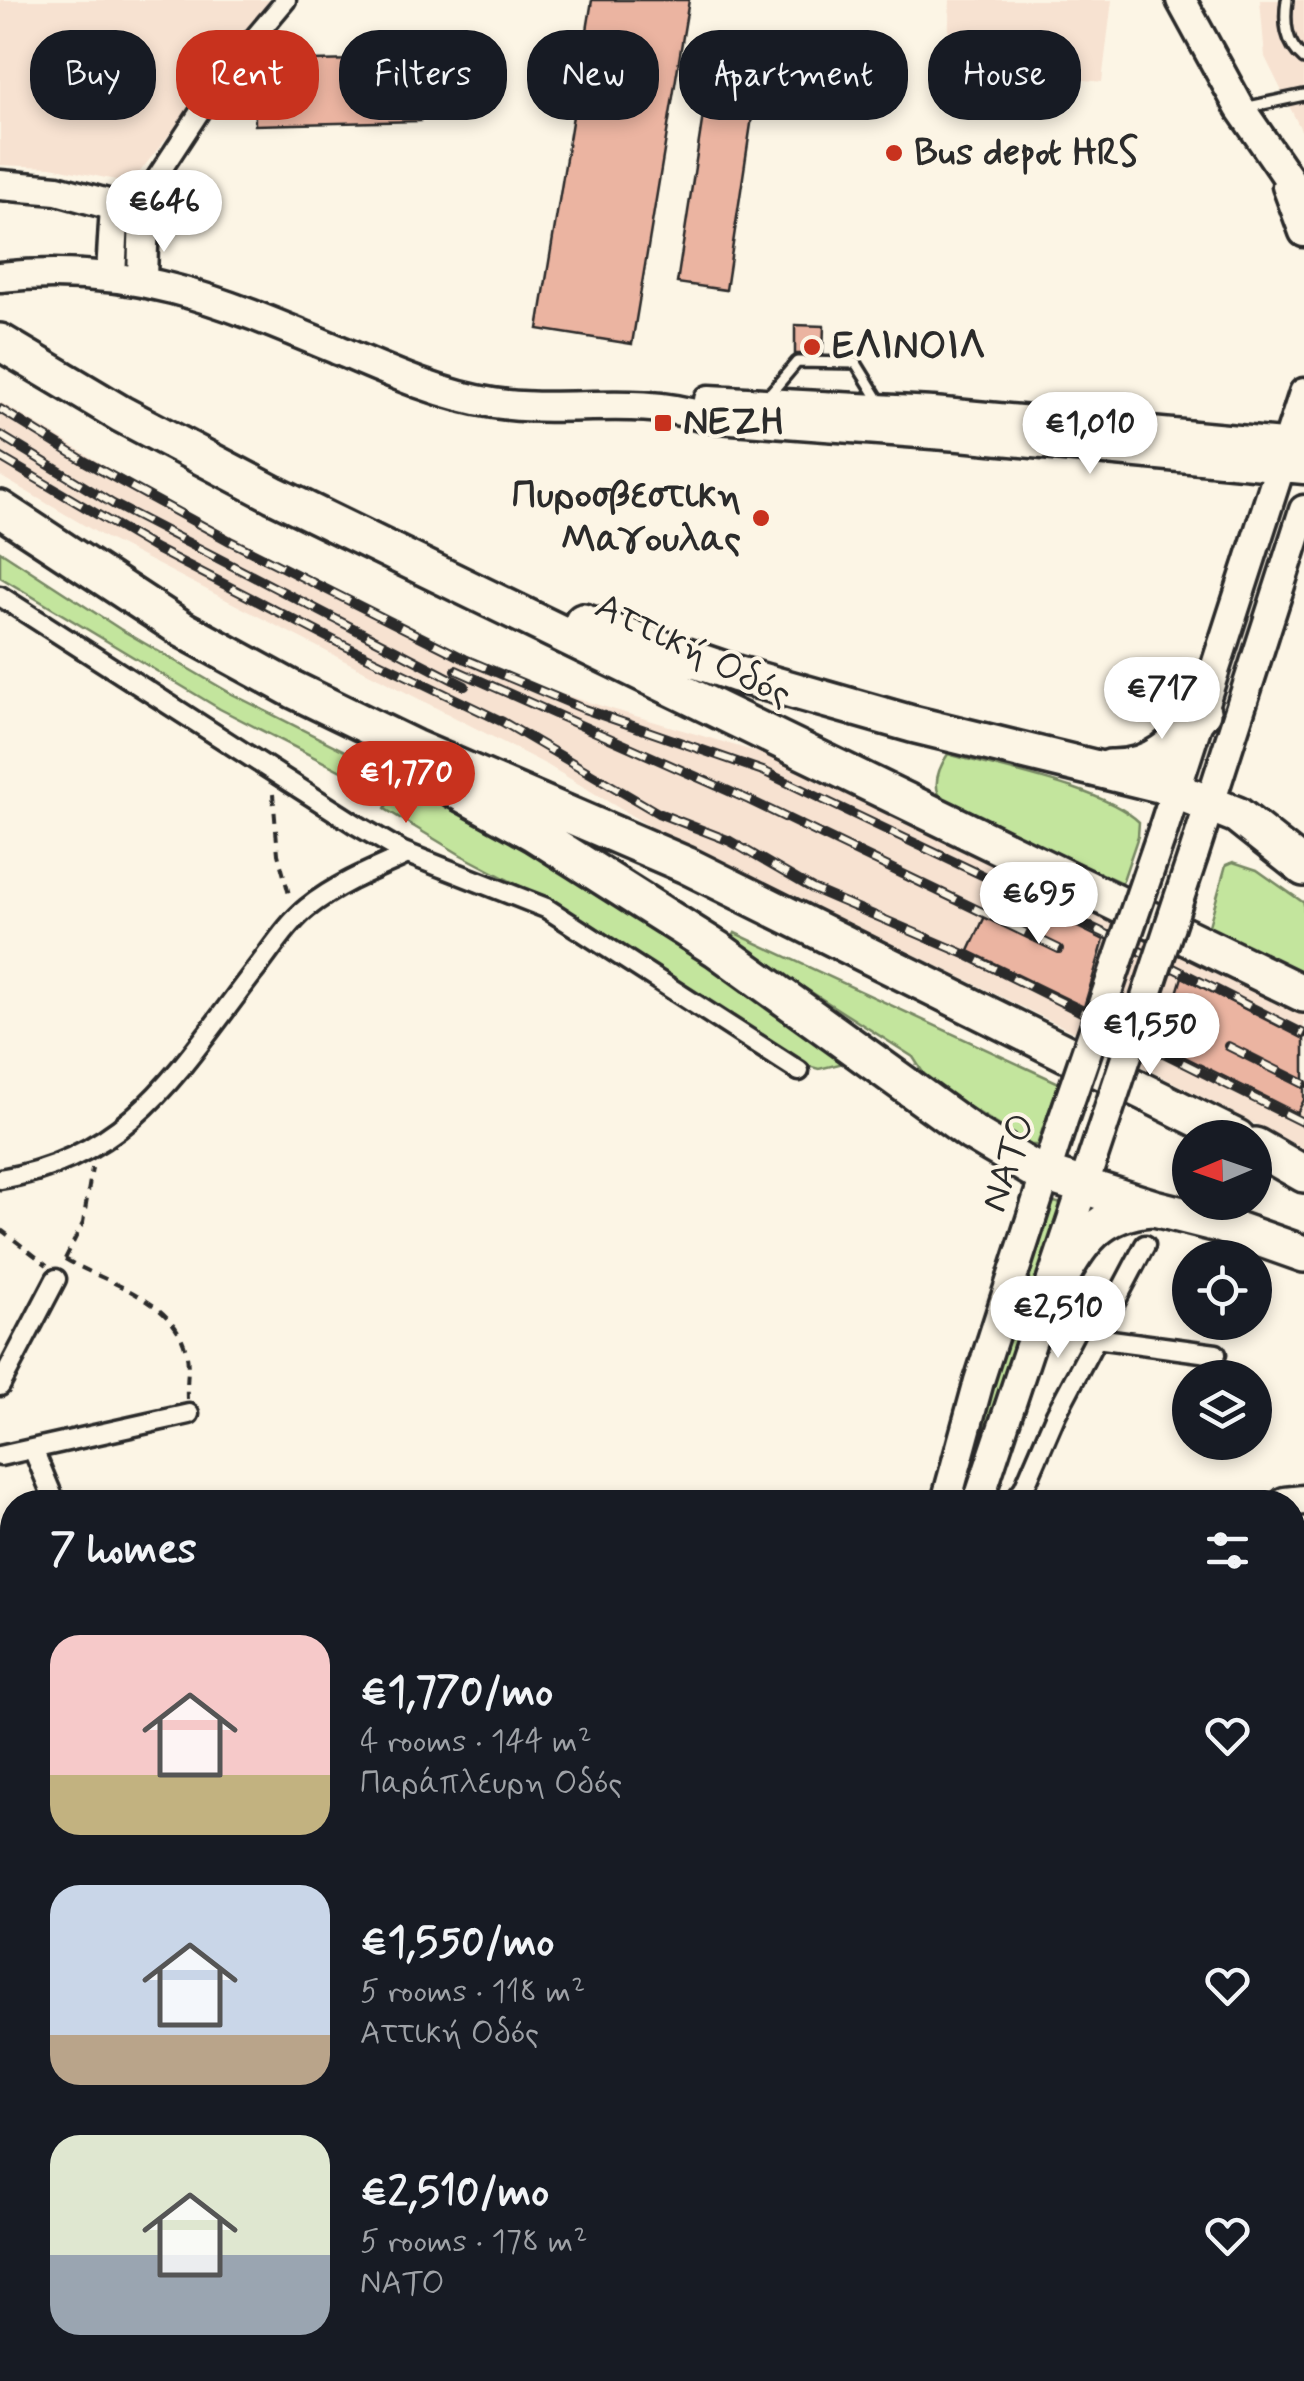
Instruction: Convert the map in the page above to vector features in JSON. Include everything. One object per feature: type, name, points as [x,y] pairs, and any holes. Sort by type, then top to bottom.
[{"type":"highway","name":"Αττική Οδός","points":[[0,342],[121,414],[368,540],[1304,994]]},
{"type":"highway","points":[[0,508],[184,630],[414,748],[686,865],[1201,1120]]},
{"type":"highway","points":[[368,540],[492,582],[604,631],[736,674],[912,724],[1177,790],[1247,822],[1304,868]]},
{"type":"highway","points":[[1100,768],[1126,768],[1158,757],[1185,734],[1202,712]]},
{"type":"highway","points":[[414,748],[454,789],[534,833],[717,949],[972,1133],[1044,1175],[1222,1224],[1304,1254]]},
{"type":"highway","points":[[1272,1156],[1304,1174]]},
{"type":"highway","points":[[1044,1305],[1092,1230],[1110,1217],[1154,1208]]},
{"type":"main road","points":[[1181,0],[1240,108],[1304,202]]},
{"type":"main road","points":[[1276,162],[1298,208],[1304,232]]},
{"type":"main road","points":[[0,185],[57,190],[144,214],[142,280]]},
{"type":"main road","points":[[110,274],[115,206]]},
{"type":"main road","points":[[0,276],[46,272],[110,274],[142,280],[267,320],[381,368],[491,403],[533,408],[663,408],[706,400],[884,409],[1098,424],[1295,456]]},
{"type":"main road","name":"ΝΑΤΟ","points":[[949,1490],[1044,1175],[1264,524],[1295,456],[1304,393]]},
{"type":"main road","points":[[663,408],[704,418],[960,436],[1226,461],[1295,456]]},
{"type":"main road","points":[[1226,461],[1248,473],[1257,484],[1264,524]]},
{"type":"main road","name":"ΝΑΤΟ","points":[[982,1490],[1211,804],[1304,510]]},
{"type":"street","points":[[144,214],[153,183],[227,70],[286,0]]},
{"type":"street","points":[[0,596],[355,824],[408,854],[546,908],[800,1070]]},
{"type":"street","points":[[0,1179],[58,1165],[90,1148],[148,1106],[184,1068],[300,915],[333,890],[408,854]]},
{"type":"street","points":[[1022,1490],[1056,1414],[1146,1246]]},
{"type":"street","points":[[0,1386],[56,1280]]},
{"type":"street","points":[[1096,1338],[1216,1354]]},
{"type":"street","points":[[0,1456],[189,1414]]},
{"type":"street","points":[[33,1449],[50,1490]]},
{"type":"lane","points":[[1287,0],[1284,26],[1297,54],[1304,59]]},
{"type":"lane","points":[[1240,108],[1304,95]]},
{"type":"lane","points":[[762,402],[797,362],[856,363],[884,409]]},
{"type":"path","points":[[276,772],[273,798],[278,854],[288,894],[300,915]]},
{"type":"path","points":[[56,1280],[83,1223],[92,1173],[90,1148]]},
{"type":"path","points":[[0,1228],[46,1263],[56,1280]]},
{"type":"path","points":[[65,1259],[154,1305],[176,1327],[186,1350],[189,1414]]},
{"type":"shaded area","points":[[0,0],[276,0],[252,30],[176,30],[176,120],[181,120],[131,183],[51,167],[0,165]]},
{"type":"shaded area","points":[[950,0],[1112,0],[1102,82],[1081,80],[1081,30],[949,30]]},
{"type":"shaded area","points":[[1260,0],[1304,0],[1304,136],[1265,57]]},
{"type":"shaded area","points":[[0,402],[144,490],[394,620],[531,685],[770,756],[1010,862],[1304,1008],[1304,1149],[1272,1133],[1272,1120],[1247,1120],[654,829],[547,765],[106,538],[0,476]]},
{"type":"green space","points":[[0,551],[120,629],[232,694],[406,782],[580,882],[733,979],[844,1063],[819,1069],[801,1064],[592,924],[461,855],[385,809],[390,796],[220,709],[0,577]]},
{"type":"green space","points":[[948,754],[1076,789],[1123,810],[1139,822],[1122,883],[944,802],[937,778]]},
{"type":"green space","points":[[1233,862],[1257,870],[1304,903],[1304,980],[1208,929],[1226,865]]},
{"type":"green space","points":[[735,933],[1059,1083],[1037,1145],[1031,1145],[929,1082],[913,1057],[731,941]]},
{"type":"green space","points":[[1050,1201],[1062,1204],[972,1490],[959,1490]]},
{"type":"building","points":[[592,0],[689,0],[684,30],[679,30],[679,60],[632,344],[538,329],[572,120],[659,120],[659,30],[587,30]]},
{"type":"building","points":[[339,60],[339,120],[420,121],[255,125],[255,120],[319,120],[319,61]]},
{"type":"building","points":[[702,120],[752,120],[726,290],[677,283]]},
{"type":"building","points":[[795,325],[824,326],[823,354],[795,354]]},
{"type":"building","points":[[998,888],[1104,940],[1084,1007],[969,951]]},
{"type":"building","points":[[1182,977],[1304,1039],[1304,1100],[1297,1113],[1161,1045]]},
{"type":"railway","points":[[0,409],[86,462],[230,541],[465,659],[584,709],[763,771],[1106,934],[1304,1034]]},
{"type":"railway","points":[[0,435],[113,504],[465,686]]},
{"type":"railway","points":[[0,457],[156,549],[503,722],[658,813],[730,841],[813,889],[967,955],[1304,1123]]},
{"type":"railway","points":[[456,670],[749,800],[1059,949]]},
{"type":"railway","points":[[1228,1046],[1304,1084]]},
{"type":"place","name":"Bus depot HRS","points":[[894,153]]},
{"type":"place","name":"ΕΛΙΝΟΙΛ","points":[[812,347]]},
{"type":"place","name":"ΝΕΖΗ","points":[[663,423]]},
{"type":"place","name":"Πυροσβεστικη Μαγουλας","points":[[761,518]]}]
